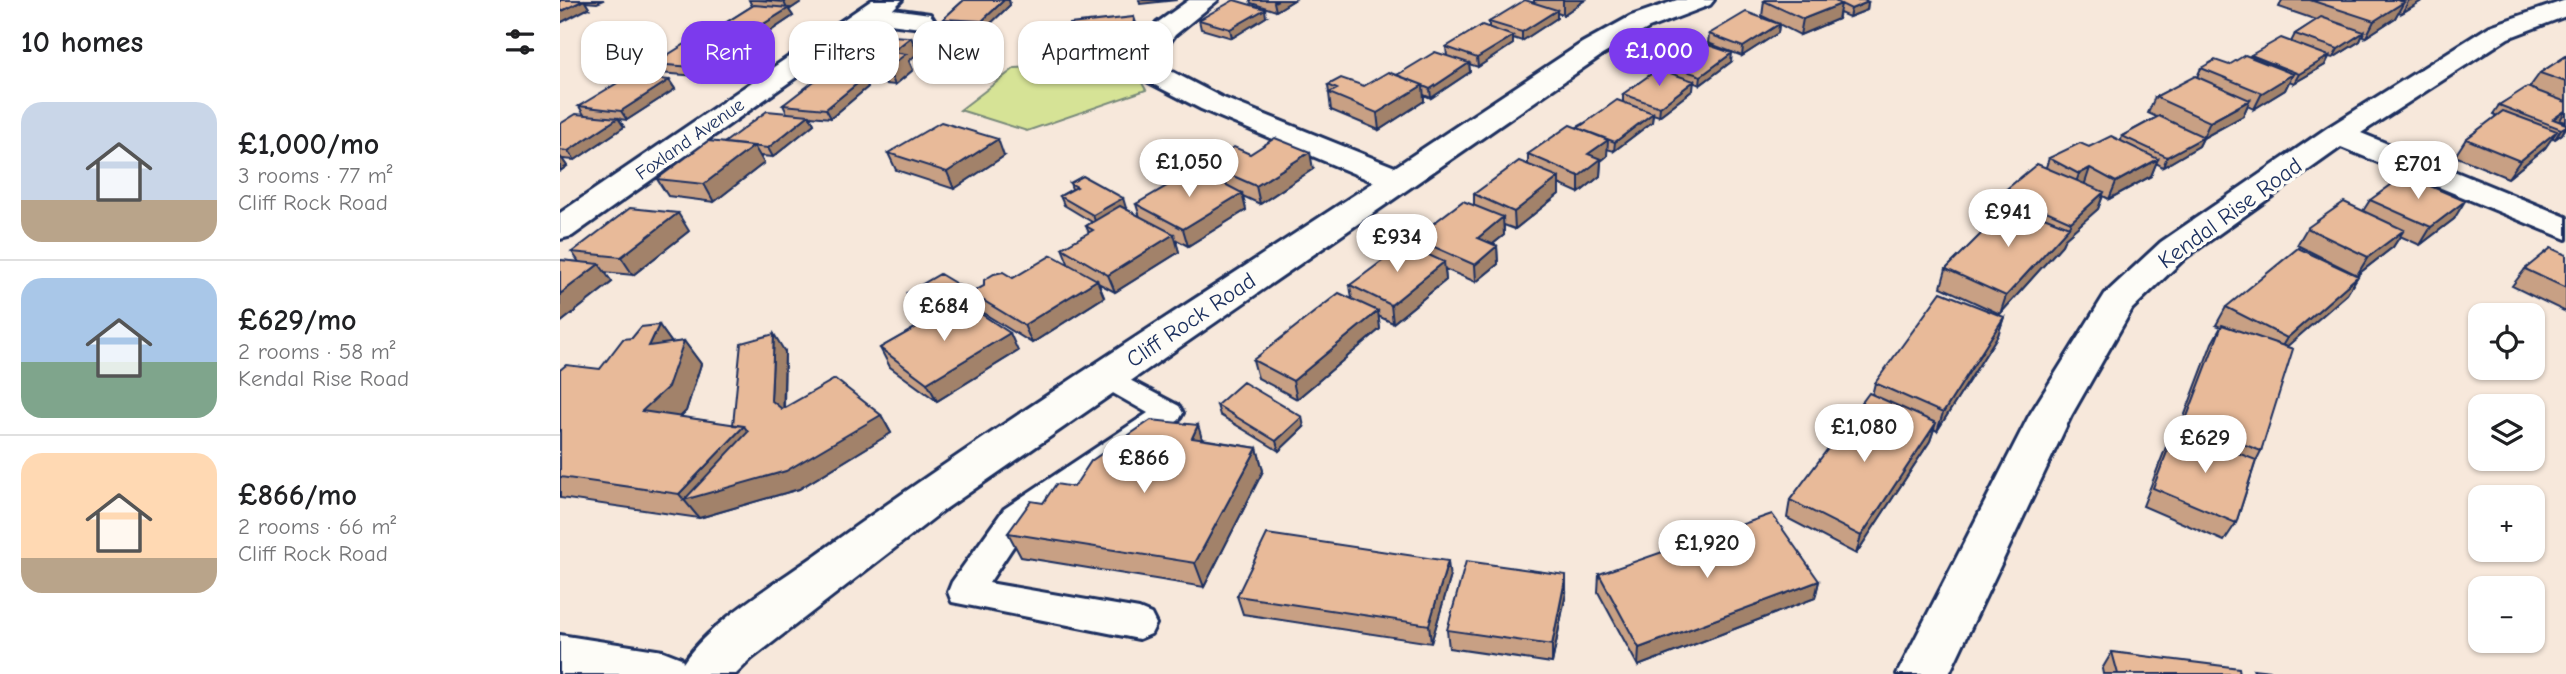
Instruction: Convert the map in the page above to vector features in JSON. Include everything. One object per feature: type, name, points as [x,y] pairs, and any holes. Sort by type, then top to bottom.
[{"type":"main road","points":[[1205,0],[1166,29],[1150,49],[1153,73],[1211,103],[1398,180]]},
{"type":"main road","name":"Cliff Rock Road","points":[[703,674],[733,643],[928,498],[1592,49],[1640,23],[1689,2]]},
{"type":"main road","points":[[879,7],[921,20]]},
{"type":"main road","name":"Foxland Avenue","points":[[560,229],[879,7]]},
{"type":"main road","name":"Kendal Rise Road","points":[[1923,674],[2050,416],[2118,302],[2173,250],[2338,135],[2499,32],[2566,7]]},
{"type":"main road","points":[[2338,135],[2566,229]]},
{"type":"main road","points":[[560,657],[663,674]]},
{"type":"lane","points":[[1107,377],[1169,413],[1015,518],[964,592],[1139,624]]},
{"type":"green space","points":[[1018,68],[1018,84],[1143,84],[1146,90],[1027,131],[960,110],[994,84],[1004,84],[1004,76]]},
{"type":"building","points":[[560,0],[584,0],[560,12]]},
{"type":"building","points":[[964,0],[1004,0],[982,21],[943,19]]},
{"type":"building","points":[[1234,0],[1265,9],[1230,29],[1199,20]]},
{"type":"building","points":[[1525,0],[1557,10],[1522,32],[1489,22]]},
{"type":"building","points":[[1833,0],[1841,4],[1803,19],[1764,1]]},
{"type":"building","points":[[1833,0],[1864,0],[1868,2],[1851,9]]},
{"type":"building","points":[[2310,0],[2397,0],[2404,2],[2374,21]]},
{"type":"building","points":[[754,5],[789,8],[768,21],[729,21]]},
{"type":"building","points":[[1746,12],[1779,24],[1743,47],[1709,34]]},
{"type":"building","points":[[1134,17],[1134,21],[1097,21]]},
{"type":"building","points":[[2321,17],[2364,32],[2338,49],[2295,34]]},
{"type":"building","points":[[1482,25],[1513,36],[1477,58],[1446,47]]},
{"type":"building","points":[[899,36],[911,37],[899,46]]},
{"type":"building","points":[[2281,38],[2329,56],[2299,74],[2251,55]]},
{"type":"building","points":[[1696,41],[1732,53],[1701,76],[1665,64]]},
{"type":"building","points":[[681,47],[681,66],[667,65],[667,55]]},
{"type":"building","points":[[1435,52],[1469,63],[1430,89],[1397,75]]},
{"type":"building","points":[[2245,55],[2293,74],[2262,93],[2201,68],[2215,60],[2229,65]]},
{"type":"building","points":[[2566,56],[2566,82],[2540,73]]},
{"type":"building","points":[[1658,69],[1694,81],[1660,107],[1623,94]]},
{"type":"building","points":[[1388,72],[1423,85],[1377,113],[1329,93],[1337,89],[1328,85],[1341,78],[1364,86]]},
{"type":"building","points":[[2195,76],[2250,100],[2210,122],[2155,97]]},
{"type":"building","points":[[616,84],[663,84],[621,111],[579,106]]},
{"type":"building","points":[[810,84],[857,84],[826,109],[783,105]]},
{"type":"building","points":[[2527,87],[2566,102],[2566,110],[2553,119],[2566,126],[2561,129],[2499,105]]},
{"type":"building","points":[[1617,100],[1653,113],[1615,142],[1578,128]]},
{"type":"building","points":[[767,111],[809,115],[768,148],[724,143]]},
{"type":"building","points":[[2503,111],[2557,131],[2520,161],[2466,139]]},
{"type":"building","points":[[576,114],[618,118],[568,151],[560,150],[560,124]]},
{"type":"building","points":[[2159,116],[2204,137],[2167,157],[2122,136]]},
{"type":"building","points":[[941,122],[998,139],[947,172],[888,153]]},
{"type":"building","points":[[1570,125],[1608,140],[1588,154],[1601,159],[1579,176],[1528,154]]},
{"type":"building","points":[[2111,136],[2158,159],[2116,182],[2090,168],[2079,174],[2049,158],[2080,143],[2089,147]]},
{"type":"building","points":[[1275,138],[1310,152],[1256,186],[1206,164],[1234,147],[1250,154]]},
{"type":"building","points":[[708,141],[754,146],[704,184],[657,179]]},
{"type":"building","points":[[1519,161],[1559,177],[1514,212],[1474,194]]},
{"type":"building","points":[[2037,164],[2104,192],[2071,222],[2003,192]]},
{"type":"building","points":[[1196,169],[1242,193],[1183,229],[1136,204]]},
{"type":"building","points":[[2405,175],[2465,201],[2431,227],[2370,200]]},
{"type":"building","points":[[1083,176],[1123,198],[1093,215],[1060,196],[1077,187],[1070,183]]},
{"type":"building","points":[[1463,201],[1503,217],[1478,238],[1497,246],[1475,265],[1414,238]]},
{"type":"building","points":[[2344,202],[2404,230],[2368,257],[2307,228]]},
{"type":"building","points":[[2011,204],[2069,227],[2006,296],[1946,269]]},
{"type":"building","points":[[1120,206],[1174,234],[1108,275],[1062,248],[1093,230],[1086,226]]},
{"type":"building","points":[[630,208],[678,213],[621,257],[572,252]]},
{"type":"building","points":[[1405,244],[1444,262],[1391,305],[1350,285]]},
{"type":"building","points":[[2298,248],[2358,276],[2287,338],[2226,307]]},
{"type":"building","points":[[2551,248],[2566,255],[2566,288],[2525,269]]},
{"type":"building","points":[[1052,255],[1097,280],[1024,325],[971,293],[984,286],[984,280],[994,274],[1003,272],[1013,278]]},
{"type":"building","points":[[560,260],[599,264],[560,294]]},
{"type":"building","points":[[940,274],[965,289],[932,309],[907,293]]},
{"type":"building","points":[[1941,292],[2004,317],[1943,413],[1875,383]]},
{"type":"building","points":[[1339,293],[1378,311],[1293,381],[1253,360]]},
{"type":"building","points":[[949,309],[962,318],[975,310],[1010,333],[927,383],[880,348]]},
{"type":"building","points":[[659,325],[649,346],[684,341],[668,387],[642,411],[744,426],[679,494],[560,477],[560,370],[566,365],[600,369],[623,339],[632,338],[641,327]]},
{"type":"building","points":[[2222,325],[2293,349],[2261,451],[2185,422]]},
{"type":"building","points":[[774,334],[771,400],[782,409],[835,379],[881,415],[786,471],[684,500],[748,432],[744,426],[733,425],[741,343]]},
{"type":"building","points":[[1243,382],[1302,417],[1276,441],[1217,405]]},
{"type":"building","points":[[1869,393],[1936,423],[1861,536],[1790,500]]},
{"type":"building","points":[[1151,420],[1198,425],[1192,438],[1257,448],[1195,563],[1008,533],[1031,501],[1043,503],[1056,484],[1074,487],[1091,461]]},
{"type":"building","points":[[2176,429],[2256,460],[2236,523],[2153,488]]},
{"type":"building","points":[[1772,514],[1819,581],[1639,648],[1599,574]]},
{"type":"building","points":[[1267,534],[1448,561],[1429,625],[1237,596]]},
{"type":"building","points":[[1466,561],[1566,575],[1552,645],[1447,630]]},
{"type":"building","points":[[2112,652],[2239,668],[2240,674],[2118,674]]},
{"type":"building","points":[[2253,669],[2299,674],[2255,674]]}]
